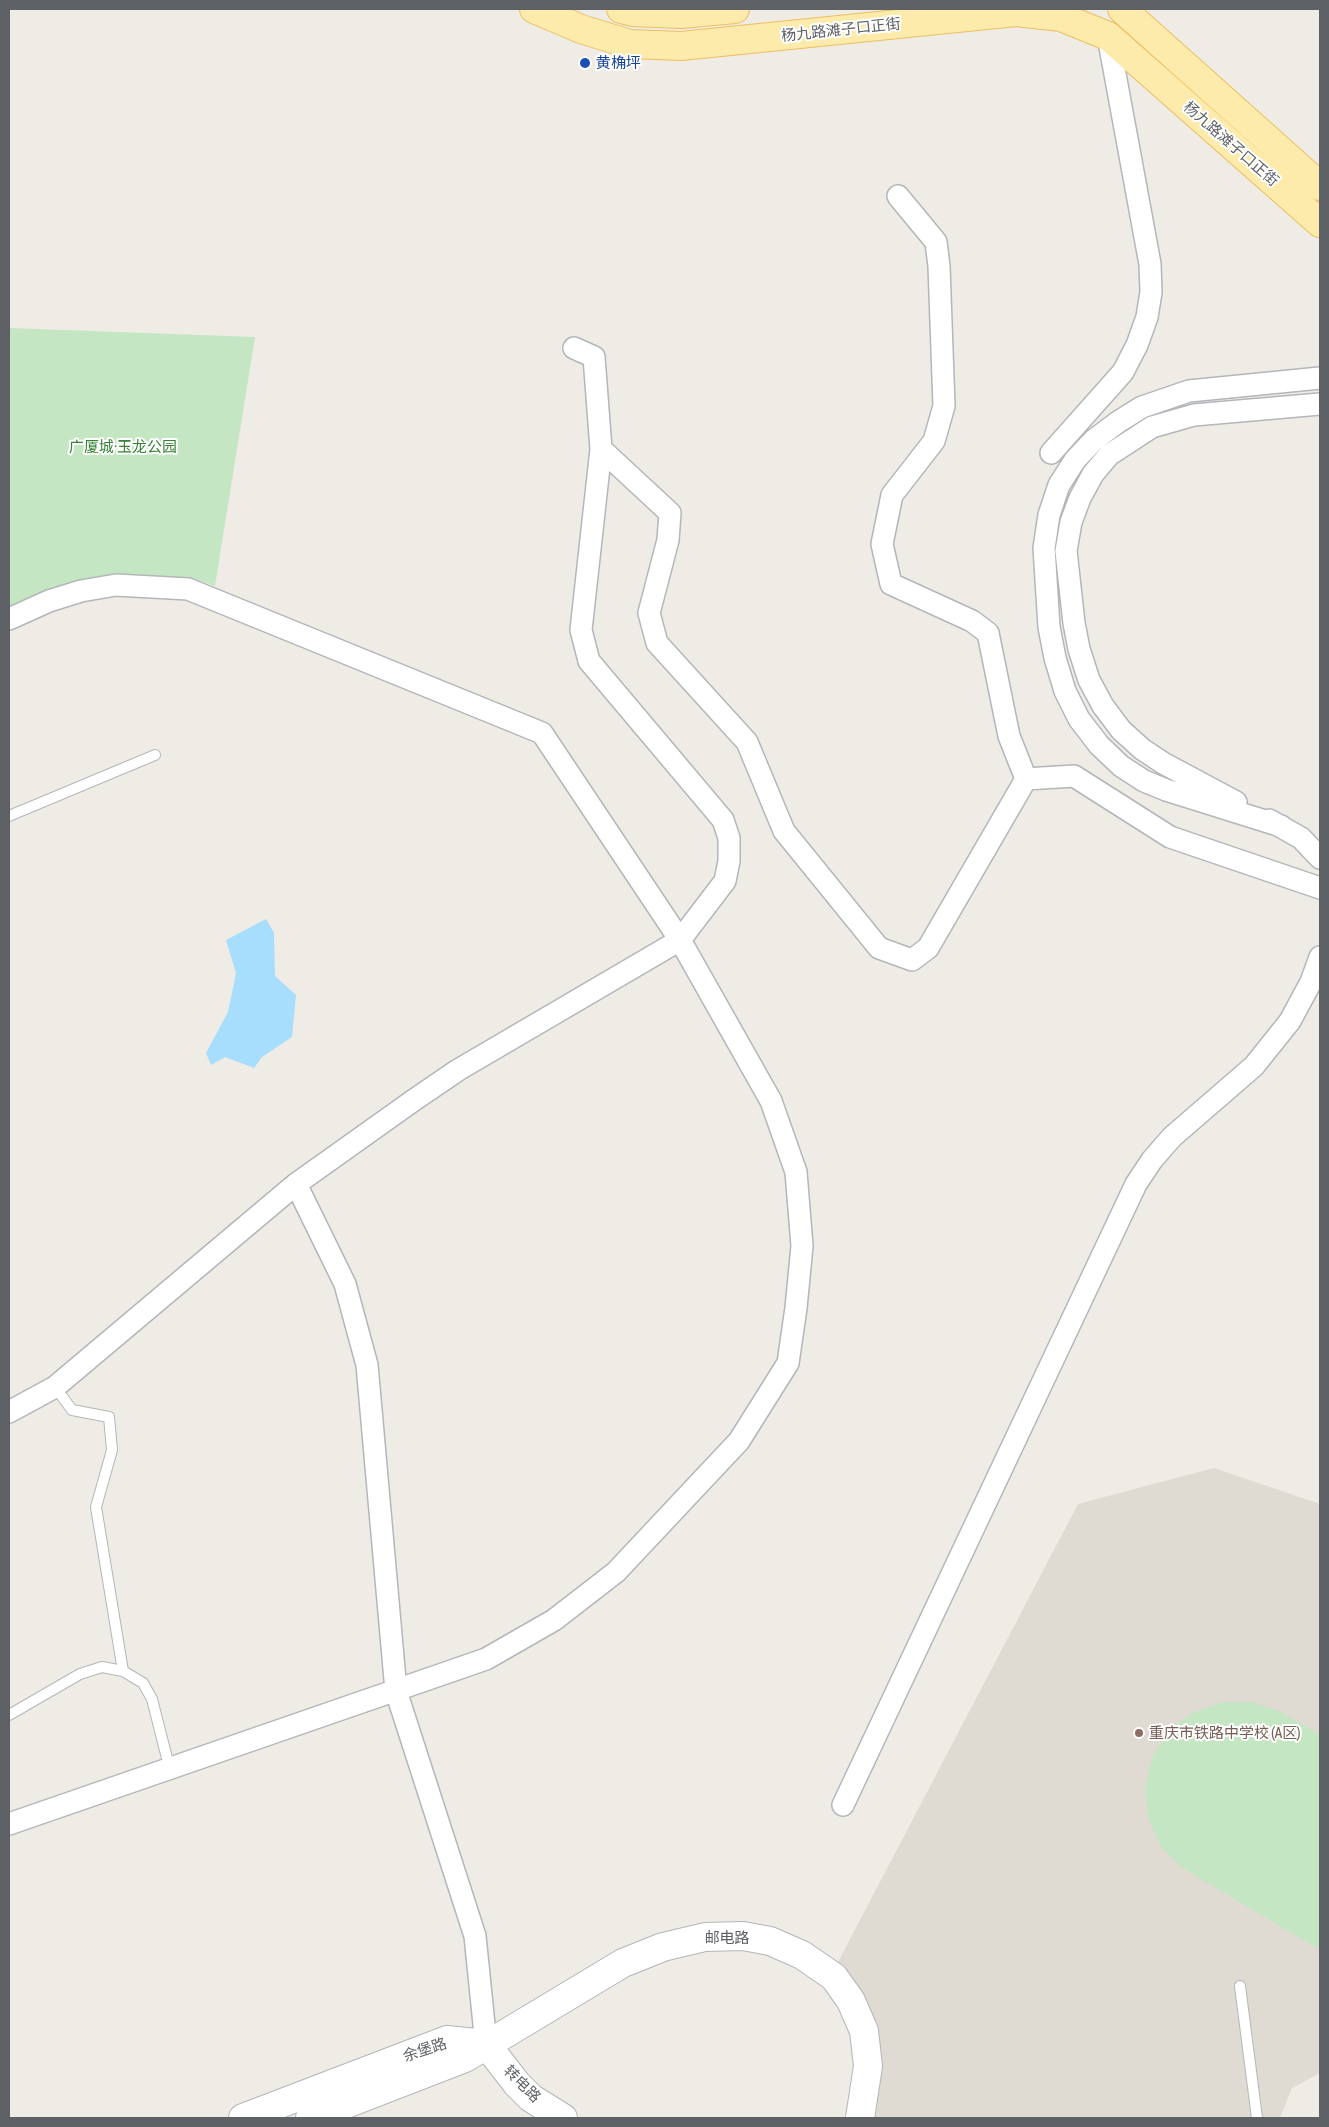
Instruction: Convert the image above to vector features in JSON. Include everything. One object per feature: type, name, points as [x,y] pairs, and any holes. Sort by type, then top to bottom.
[{"type":"main road","name":"杨九路滩子口正街","points":[[534,9],[581,29],[630,44],[681,46],[1016,12],[1061,17],[1108,36],[1320,222]]},
{"type":"main road","points":[[621,9],[633,12],[681,14],[735,9]]},
{"type":"main road","name":"杨九路滩子口正街","points":[[1122,9],[1320,186]]},
{"type":"street","points":[[1051,453],[1123,372],[1137,345],[1147,317],[1150,292],[1150,264],[1108,36]]},
{"type":"street","points":[[898,196],[936,242],[939,266],[944,406],[934,441],[892,495],[882,544],[891,584],[972,621],[988,633],[1009,736],[1026,779]]},
{"type":"street","points":[[9,1412],[55,1388],[296,1184],[458,1070],[680,940],[725,880],[729,861],[728,838],[723,820],[588,661],[581,630],[601,449],[594,358],[574,348]]},
{"type":"street","points":[[1281,826],[1166,790],[1144,781],[1121,766],[1099,745],[1080,720],[1065,691],[1055,658],[1049,627],[1044,548],[1049,515],[1059,485],[1075,460],[1094,440],[1142,407],[1189,391],[1320,378]]},
{"type":"street","points":[[1320,404],[1194,415],[1152,427],[1138,435],[1109,455],[1093,474],[1080,498],[1071,522],[1066,551],[1079,649],[1089,680],[1102,706],[1121,730],[1142,749],[1163,764],[1281,826],[1300,838],[1320,858]]},
{"type":"street","points":[[601,449],[670,513],[668,540],[649,613],[657,643],[747,742],[784,831],[879,948],[912,960],[928,948],[1026,779]]},
{"type":"street","points":[[9,619],[49,601],[81,591],[116,585],[188,590],[542,732],[680,940],[771,1100],[796,1172],[802,1246],[788,1363],[740,1441],[616,1572],[554,1620],[486,1659],[170,1770],[9,1824]]},
{"type":"street","points":[[1026,779],[1074,776],[1170,837],[1320,888]]},
{"type":"street","points":[[843,1805],[1136,1184],[1152,1160],[1172,1137],[1254,1066],[1290,1021],[1311,982],[1320,957]]},
{"type":"street","points":[[296,1184],[345,1284],[367,1365],[396,1691],[474,1936],[486,2044]]},
{"type":"street","name":"邮电路","points":[[486,2044],[623,1963],[664,1948],[705,1936],[743,1936],[770,1941],[802,1955],[834,1976],[851,2001],[864,2031],[868,2066],[860,2118]]},
{"type":"street","name":"余堡路","points":[[243,2118],[447,2040],[486,2044]]},
{"type":"street","name":"余堡路","points":[[310,2118],[465,2058],[486,2044]]},
{"type":"street","name":"转电路","points":[[486,2044],[517,2084],[531,2098],[563,2118]]},
{"type":"lane","points":[[9,816],[156,755]]},
{"type":"lane","points":[[55,1388],[72,1410],[110,1416],[112,1450],[96,1507],[123,1671]]},
{"type":"lane","points":[[9,1715],[80,1674],[102,1667],[123,1671],[142,1683],[152,1700],[170,1770]]},
{"type":"lane","points":[[1240,1986],[1257,2118]]},
{"type":"shaded area","name":"重庆市铁路中学校 (A区)","points":[[1214,1468],[1320,1504],[1320,2073],[1292,2088],[1280,2118],[873,2118],[861,1994],[838,1962],[1078,1504]]},
{"type":"green space","name":"广厦城·玉龙公园","points":[[9,328],[255,337],[215,586],[195,579],[119,574],[78,581],[9,608]]},
{"type":"green space","points":[[1223,1702],[1253,1702],[1281,1712],[1320,1735],[1320,1950],[1184,1869],[1161,1847],[1148,1818],[1145,1786],[1153,1755],[1170,1730],[1194,1712]]},
{"type":"water","points":[[266,919],[274,933],[275,976],[296,995],[292,1037],[262,1057],[254,1068],[225,1057],[211,1065],[206,1053],[228,1012],[236,973],[226,940]]},
{"type":"place","name":"黄桷坪","points":[[585,63]]},
{"type":"place","name":"重庆市铁路中学校 (A区)","points":[[1139,1733]]}]
